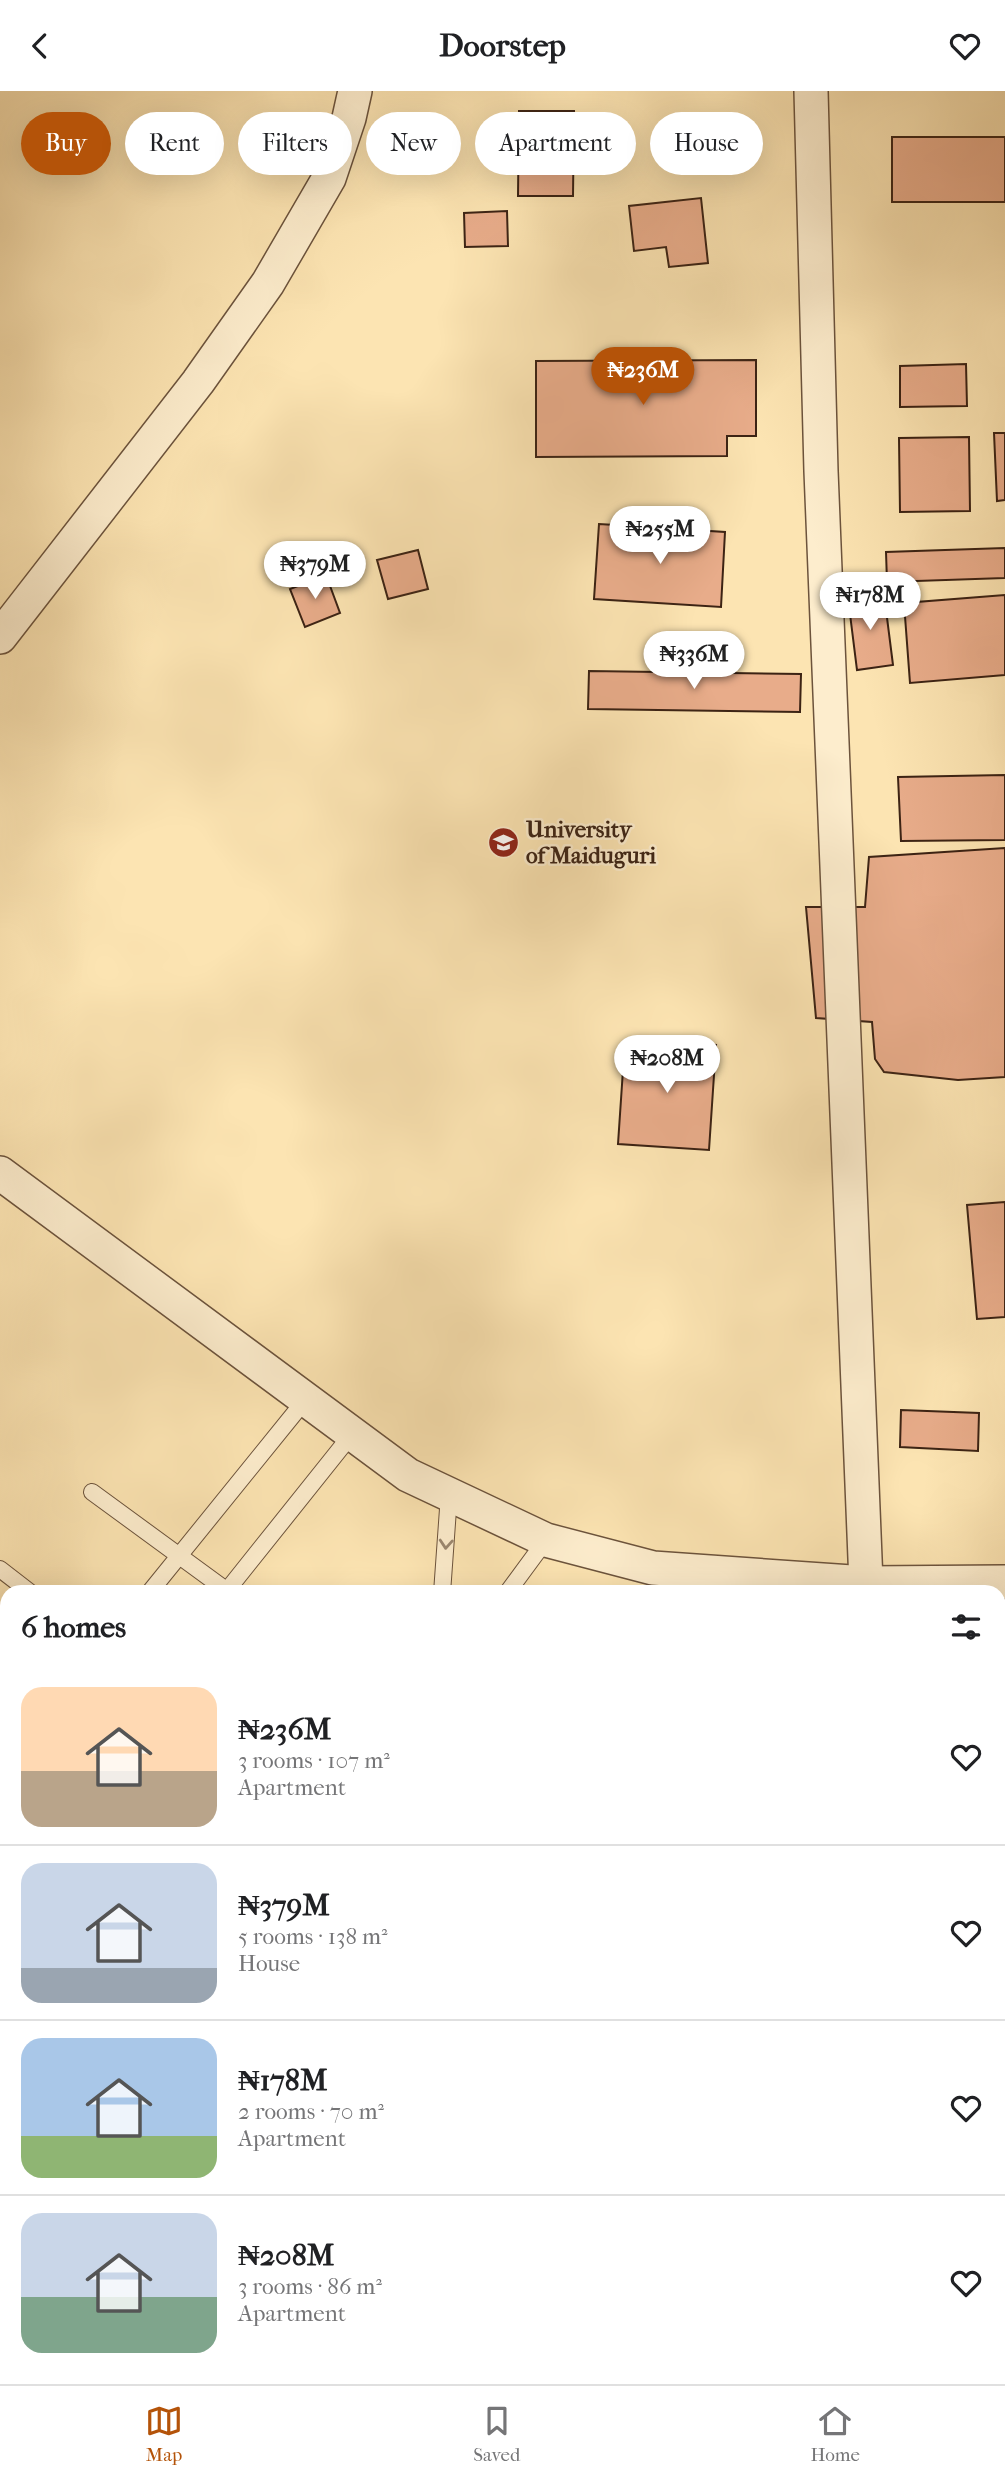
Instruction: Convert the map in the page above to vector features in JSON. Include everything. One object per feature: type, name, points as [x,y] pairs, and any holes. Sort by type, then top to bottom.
[{"type":"street","points":[[0,637],[198,382],[268,283],[329,178],[355,91]]},
{"type":"street","points":[[811,91],[821,471],[866,1583]]},
{"type":"street","points":[[0,1173],[408,1475],[546,1541],[653,1568],[866,1583],[1005,1582]]},
{"type":"lane","points":[[155,1585],[306,1399]]},
{"type":"lane","points":[[233,1585],[352,1434]]},
{"type":"lane","points":[[92,1492],[218,1585]]},
{"type":"lane","points":[[443,1585],[449,1495]]},
{"type":"lane","points":[[513,1585],[546,1541]]},
{"type":"lane","points":[[0,1569],[21,1585]]},
{"type":"building","points":[[519,111],[574,111],[574,112]]},
{"type":"building","points":[[892,137],[1005,137],[1005,202],[892,202]]},
{"type":"building","points":[[518,175],[573,175],[573,196],[518,196]]},
{"type":"building","points":[[701,198],[708,263],[669,267],[666,247],[634,251],[629,206]]},
{"type":"building","points":[[507,211],[508,246],[465,247],[464,213]]},
{"type":"building","points":[[756,360],[756,436],[727,436],[727,456],[536,457],[536,361]]},
{"type":"building","points":[[966,364],[967,406],[900,407],[900,366]]},
{"type":"building","points":[[994,433],[1005,433],[1005,500],[997,501]]},
{"type":"building","points":[[969,437],[970,511],[900,512],[899,438]]},
{"type":"building","points":[[599,524],[725,532],[721,607],[594,599]]},
{"type":"building","points":[[1005,548],[1005,578],[887,582],[886,552]]},
{"type":"building","points":[[418,550],[428,589],[388,599],[377,560]]},
{"type":"building","points":[[326,575],[340,613],[305,627],[290,589]]},
{"type":"building","points":[[884,594],[893,665],[857,670],[848,598]]},
{"type":"building","points":[[1005,595],[1005,675],[910,683],[904,603]]},
{"type":"building","points":[[589,671],[801,674],[800,712],[588,709]]},
{"type":"building","points":[[1005,775],[1005,840],[901,841],[898,777]]},
{"type":"building","points":[[1005,848],[1005,1077],[958,1080],[884,1072],[875,1059],[872,1022],[816,1018],[806,907],[865,907],[869,857]]},
{"type":"building","points":[[625,1040],[716,1045],[709,1150],[618,1144]]},
{"type":"building","points":[[1005,1202],[1005,1317],[977,1319],[967,1205]]},
{"type":"building","points":[[901,1410],[979,1413],[978,1451],[900,1447]]},
{"type":"place","name":"University of Maiduguri","points":[[503,842]]}]
